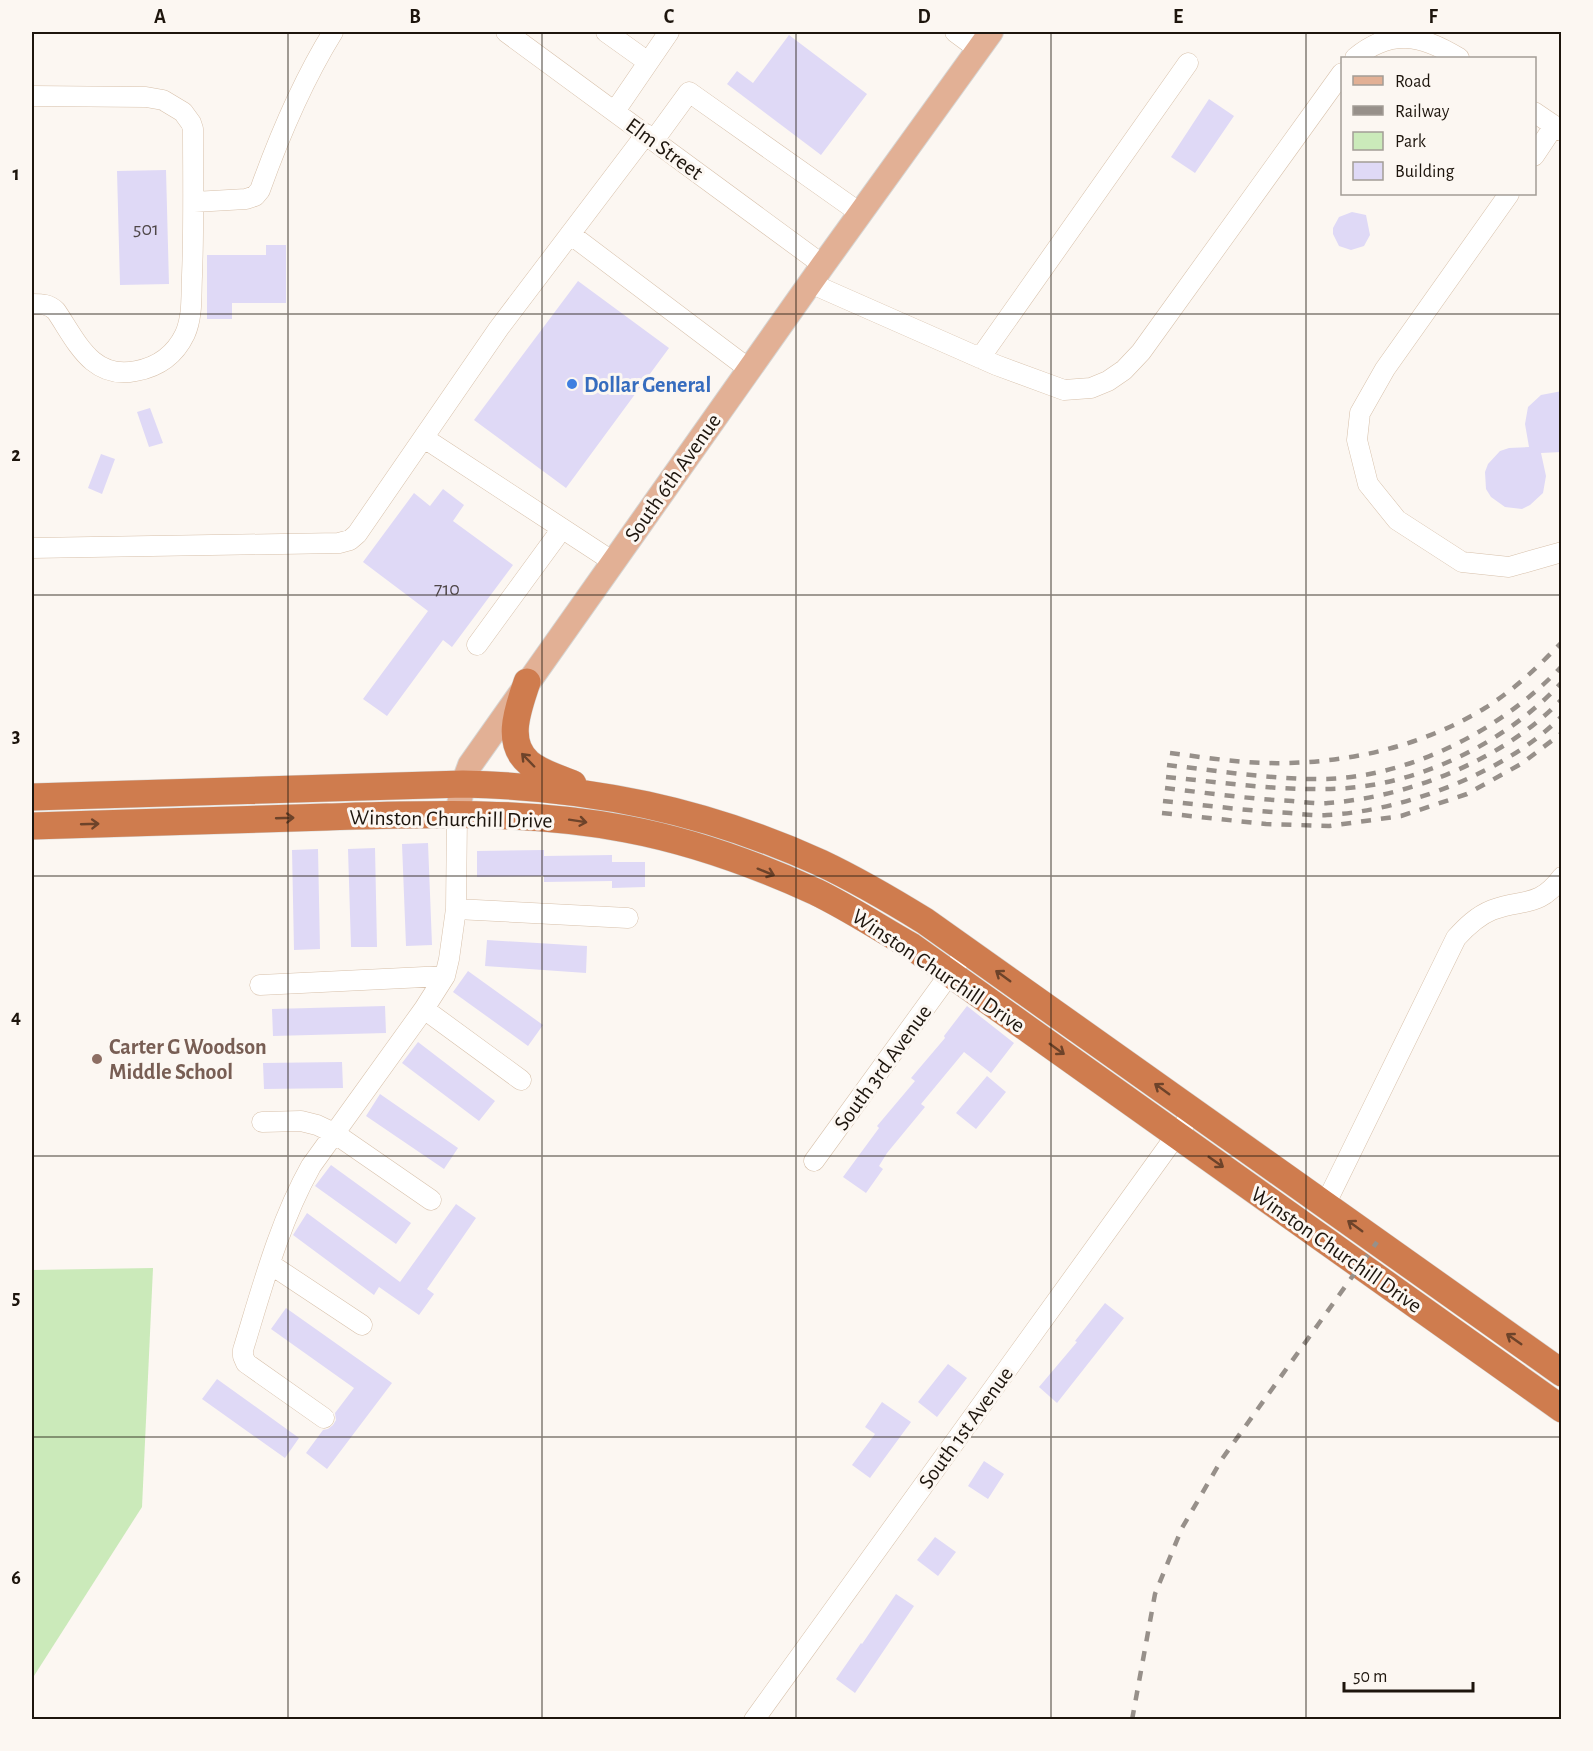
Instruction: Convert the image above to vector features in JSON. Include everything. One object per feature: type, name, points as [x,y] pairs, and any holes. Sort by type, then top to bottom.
[{"type":"highway","points":[[527,682],[515,718],[515,733],[523,756],[529,763],[541,770],[599,795]]},
{"type":"highway","name":"Winston Churchill Drive","points":[[32,797],[463,784],[538,788],[599,795],[656,806],[713,821],[812,859],[875,890],[925,921],[1562,1373]]},
{"type":"highway","name":"Winston Churchill Drive","points":[[32,826],[457,814],[508,815],[560,819],[627,829],[716,852],[815,892],[911,946],[1562,1409]]},
{"type":"main road","name":"South 6th Avenue","points":[[457,814],[463,784],[470,765],[612,561],[984,40]]},
{"type":"street","points":[[194,202],[246,199],[255,196],[260,190],[294,102],[310,69],[333,32]]},
{"type":"street","name":"Elm Street","points":[[506,32],[650,137],[816,274],[980,358],[1064,390],[1091,388],[1108,381],[1124,370],[1142,352],[1341,74]]},
{"type":"street","points":[[606,32],[648,62]]},
{"type":"street","points":[[615,111],[669,32]]},
{"type":"street","points":[[955,32],[984,40]]},
{"type":"street","points":[[1356,57],[1369,47],[1395,35],[1436,44],[1457,57]]},
{"type":"street","points":[[980,358],[1188,63]]},
{"type":"street","points":[[32,548],[339,543],[350,540],[357,534],[499,328],[570,234],[689,92],[860,213]]},
{"type":"street","points":[[32,96],[146,97],[170,102],[183,112],[193,129],[194,202],[190,317],[177,347],[163,362],[128,373],[110,372],[99,367],[87,357],[51,306],[32,304]]},
{"type":"street","points":[[1536,113],[1558,129],[1536,154]]},
{"type":"street","points":[[1508,195],[1385,369],[1360,413],[1357,440],[1368,484],[1397,520],[1462,562],[1509,567],[1562,552]]},
{"type":"street","points":[[570,234],[749,369]]},
{"type":"street","points":[[424,438],[561,530],[612,561]]},
{"type":"street","points":[[477,645],[561,530]]},
{"type":"street","points":[[324,1418],[246,1363],[243,1356],[270,1264],[301,1184],[334,1133],[424,1009],[445,976],[456,909],[457,814]]},
{"type":"street","points":[[1325,1205],[1456,938],[1468,925],[1494,909],[1525,904],[1541,898],[1562,877]]},
{"type":"street","points":[[456,909],[628,918]]},
{"type":"street","name":"South 3rd Avenue","points":[[814,1161],[967,950]]},
{"type":"street","points":[[260,985],[445,976]]},
{"type":"street","points":[[424,1009],[520,1080]]},
{"type":"street","name":"South 1st Avenue","points":[[754,1719],[1193,1112]]},
{"type":"street","points":[[262,1122],[301,1121],[317,1125],[334,1133],[431,1200]]},
{"type":"street","points":[[270,1264],[362,1325]]},
{"type":"green space","points":[[153,1268],[142,1507],[32,1679],[32,1270]]},
{"type":"building","points":[[789,35],[867,94],[821,155],[727,84],[737,71],[753,83]]},
{"type":"building","points":[[1209,99],[1234,116],[1195,173],[1171,157]]},
{"type":"building","points":[[166,170],[169,284],[120,285],[117,171]]},
{"type":"building","points":[[1352,212],[1366,215],[1370,235],[1364,246],[1351,250],[1339,246],[1333,234],[1333,228],[1339,217]]},
{"type":"building","points":[[266,245],[286,245],[286,303],[232,303],[232,319],[207,319],[207,255],[266,255]]},
{"type":"building","name":"Dollar General","points":[[578,281],[669,348],[566,488],[474,420]]},
{"type":"building","points":[[1562,391],[1562,452],[1541,453],[1546,476],[1543,493],[1522,509],[1505,507],[1491,497],[1486,489],[1485,472],[1488,464],[1500,451],[1529,447],[1525,424],[1528,407],[1541,395]]},
{"type":"building","points":[[150,408],[163,443],[149,447],[137,412]]},
{"type":"building","points":[[101,454],[115,459],[102,494],[88,488]]},
{"type":"building","points":[[443,489],[464,505],[453,521],[513,565],[452,647],[443,640],[387,716],[363,699],[428,611],[363,562],[414,493],[430,506]]},
{"type":"building","points":[[428,843],[432,945],[406,946],[402,844]]},
{"type":"building","points":[[375,848],[377,947],[351,947],[348,849]]},
{"type":"building","points":[[318,849],[320,949],[294,950],[292,850]]},
{"type":"building","points":[[544,850],[544,856],[612,855],[612,862],[645,862],[645,887],[612,888],[612,881],[544,882],[544,876],[477,877],[477,851]]},
{"type":"building","points":[[487,940],[587,946],[586,973],[485,966]]},
{"type":"building","points":[[468,971],[543,1025],[528,1046],[453,992]]},
{"type":"building","points":[[385,1006],[386,1033],[273,1036],[272,1009]]},
{"type":"building","points":[[967,1006],[1014,1043],[991,1073],[964,1052],[921,1104],[925,1107],[887,1153],[879,1166],[883,1169],[866,1193],[843,1177],[879,1128],[877,1126],[915,1081],[911,1078],[945,1038],[944,1036]]},
{"type":"building","points":[[418,1042],[495,1101],[479,1121],[402,1063]]},
{"type":"building","points":[[342,1062],[343,1088],[264,1089],[263,1063]]},
{"type":"building","points":[[987,1076],[1006,1092],[976,1129],[956,1113]]},
{"type":"building","points":[[380,1094],[458,1148],[444,1169],[366,1116]]},
{"type":"building","points":[[331,1165],[411,1223],[396,1244],[315,1186]]},
{"type":"building","points":[[456,1204],[476,1218],[427,1289],[434,1294],[419,1315],[379,1287],[374,1295],[293,1235],[307,1213],[400,1282]]},
{"type":"building","points":[[1105,1303],[1124,1318],[1057,1403],[1039,1387],[1077,1342],[1075,1341]]},
{"type":"building","points":[[286,1308],[392,1383],[327,1469],[306,1453],[323,1430],[333,1425],[336,1420],[335,1413],[354,1388],[271,1329]]},
{"type":"building","points":[[948,1364],[967,1378],[937,1417],[918,1402]]},
{"type":"building","points":[[217,1379],[299,1438],[285,1458],[202,1399]]},
{"type":"building","points":[[882,1402],[911,1422],[870,1478],[852,1465],[875,1434],[865,1427]]},
{"type":"building","points":[[984,1461],[1004,1474],[988,1499],[968,1486]]},
{"type":"building","points":[[935,1537],[956,1552],[938,1576],[917,1560]]},
{"type":"building","points":[[896,1594],[914,1606],[855,1693],[836,1679]]},
{"type":"railway","points":[[1170,753],[1241,762],[1294,763],[1351,757],[1407,744],[1434,734],[1485,708],[1526,677],[1562,642]]},
{"type":"railway","points":[[1167,765],[1247,775],[1307,779],[1359,776],[1392,769],[1455,745],[1485,728],[1539,689],[1562,666]]},
{"type":"railway","points":[[1166,777],[1306,789],[1358,787],[1391,781],[1423,772],[1485,744],[1539,705],[1562,682]]},
{"type":"railway","points":[[1165,788],[1319,803],[1391,793],[1423,783],[1485,757],[1513,740],[1562,699]]},
{"type":"railway","points":[[1163,801],[1318,815],[1357,812],[1389,806],[1421,797],[1484,771],[1513,755],[1562,716]]},
{"type":"railway","points":[[1162,813],[1266,824],[1329,826],[1401,816],[1467,794],[1521,764],[1562,733]]},
{"type":"railway","points":[[1562,1114],[1562,1127]]},
{"type":"railway","points":[[1132,1720],[1155,1594],[1182,1528],[1222,1459],[1377,1242]]},
{"type":"place","name":"Dollar General","points":[[572,384]]},
{"type":"place","name":"Carter G Woodson Middle School","points":[[97,1059]]}]
